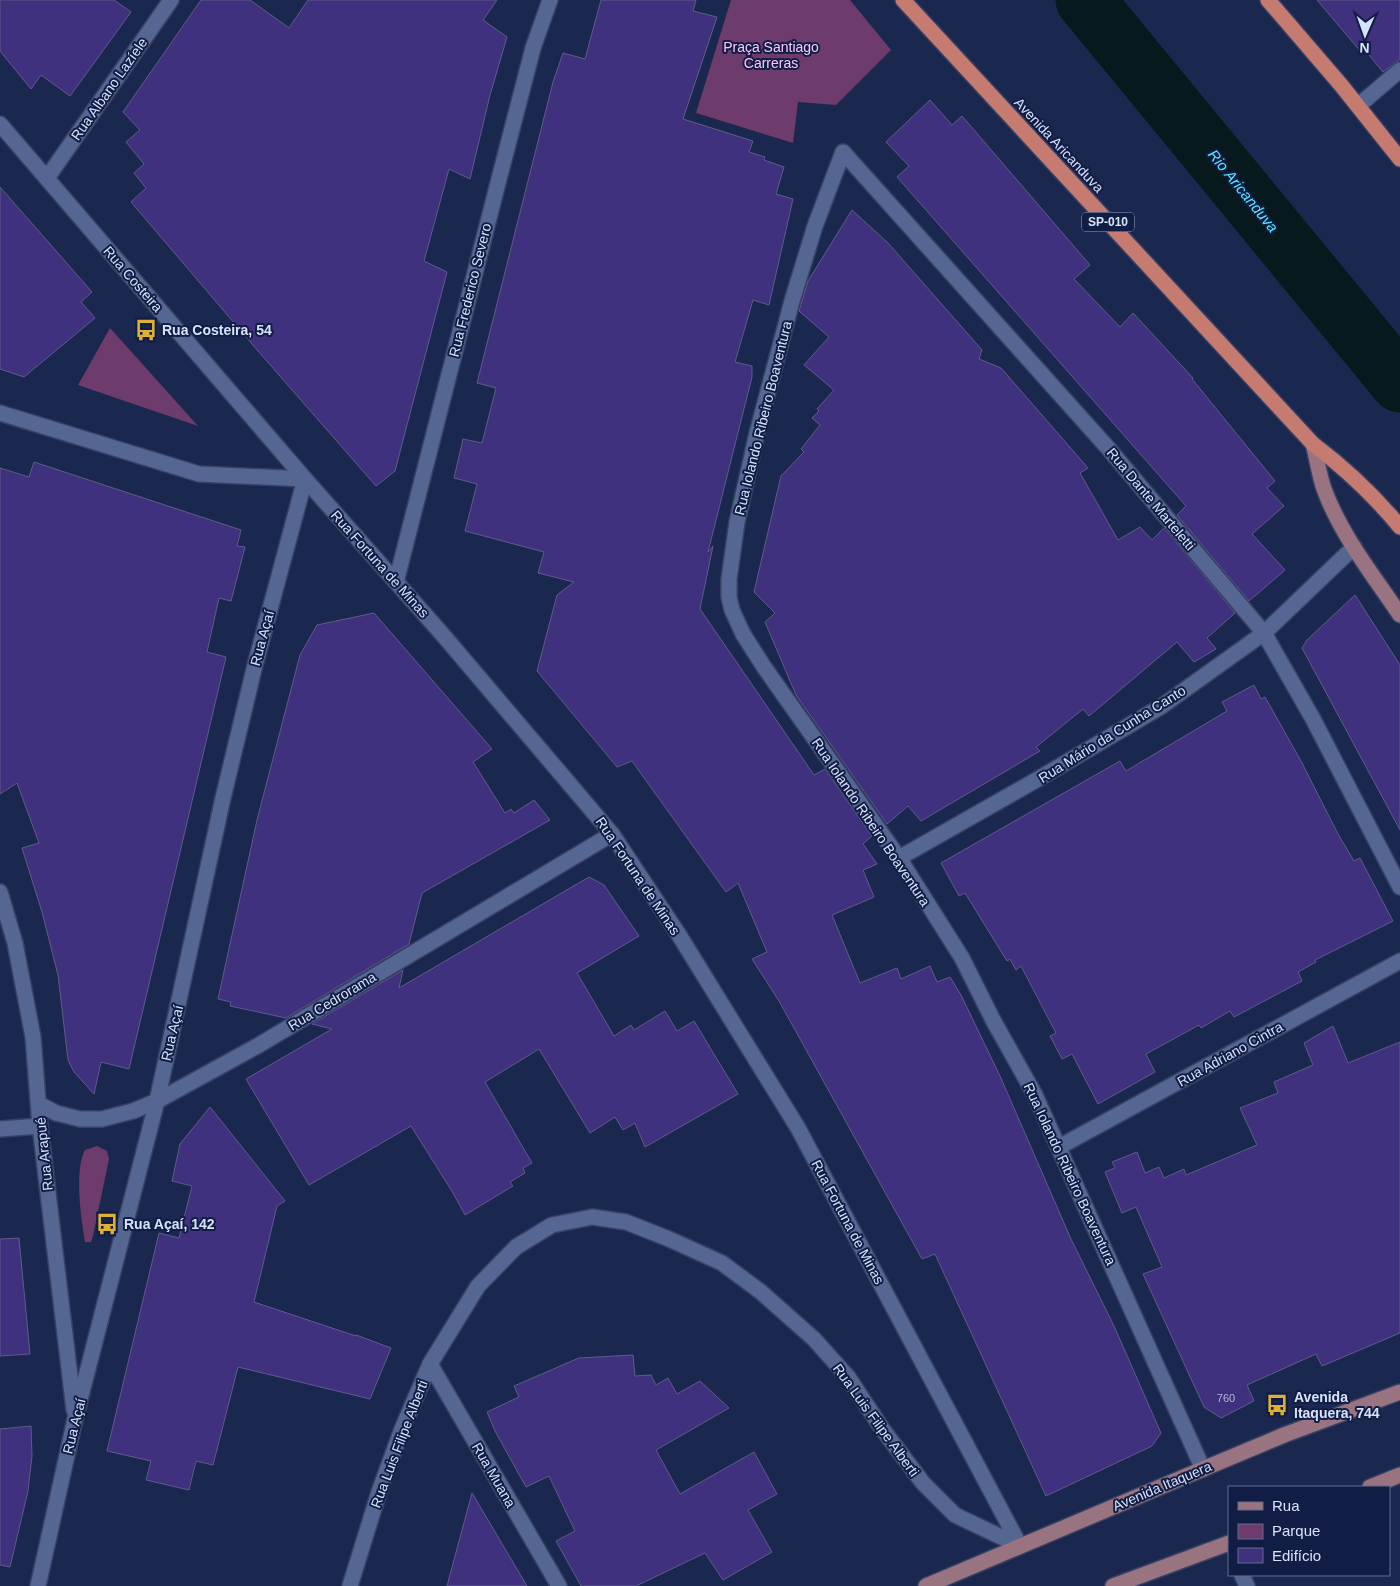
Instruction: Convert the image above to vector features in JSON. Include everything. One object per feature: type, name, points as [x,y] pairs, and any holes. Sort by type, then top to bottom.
[{"type":"highway","name":"Avenida Aricanduva","points":[[903,0],[1313,444]]},
{"type":"highway","points":[[1268,0],[1358,106],[1400,159]]},
{"type":"highway","name":"SP-010","points":[[1313,444],[1348,471],[1379,501],[1400,527]]},
{"type":"main road","points":[[1313,444],[1323,488],[1334,513],[1354,547],[1400,615]]},
{"type":"main road","name":"Avenida Itaquera","points":[[926,1586],[1203,1468],[1284,1435],[1400,1392]]},
{"type":"main road","points":[[1372,1486],[1400,1475]]},
{"type":"main road","points":[[1113,1586],[1228,1543]]},
{"type":"street","name":"Rua Albano Lazíele","points":[[47,178],[171,0]]},
{"type":"street","name":"Rua Frederico Severo","points":[[396,582],[533,48],[550,0]]},
{"type":"street","points":[[1358,106],[1400,70]]},
{"type":"street","name":"Rua Costeira","points":[[0,124],[305,479]]},
{"type":"street","name":"Rua Dante Marteletti","points":[[843,152],[1108,448],[1264,633],[1313,718],[1400,888]]},
{"type":"street","name":"Rua Iolando Ribeiro Boaventura","points":[[843,152],[815,226],[792,301],[757,433],[737,522],[729,580],[729,597],[732,610],[743,634],[899,858],[962,958],[1035,1095],[1203,1468]]},
{"type":"street","points":[[0,413],[199,474],[305,479]]},
{"type":"street","name":"Rua Fortuna de Minas","points":[[305,479],[612,834],[679,935],[798,1128],[1020,1546]]},
{"type":"street","name":"Rua Açaí","points":[[38,1586],[75,1419],[157,1101],[223,798],[255,666],[305,479]]},
{"type":"street","name":"Rua Mário da Cunha Canto","points":[[899,858],[1162,706],[1264,633],[1354,547]]},
{"type":"street","name":"Rua Cedrorama","points":[[39,1104],[56,1113],[80,1120],[102,1119],[133,1111],[157,1101],[258,1045],[612,834]]},
{"type":"street","name":"Rua Arapué","points":[[0,892],[15,943],[33,1037],[40,1126],[75,1419]]},
{"type":"street","name":"Rua Adriano Cintra","points":[[1059,1147],[1400,961]]},
{"type":"street","points":[[0,1129],[40,1126]]},
{"type":"street","name":"Rua Luis Filipe Alberti","points":[[350,1586],[398,1437],[430,1364],[478,1286],[516,1247],[552,1224],[592,1217],[626,1222],[669,1239],[722,1263],[761,1292],[814,1339],[848,1377],[883,1430],[923,1483],[955,1515],[1020,1546]]},
{"type":"street","name":"Rua Muana","points":[[430,1364],[559,1586]]},
{"type":"green space","name":"Praça Santiago Carreras","points":[[731,0],[850,0],[891,50],[836,105],[798,102],[793,143],[696,113]]},
{"type":"green space","points":[[110,328],[198,426],[78,385]]},
{"type":"green space","points":[[97,1146],[107,1151],[109,1159],[93,1236],[91,1242],[85,1242],[79,1195],[80,1170],[85,1150]]},
{"type":"building","points":[[0,0],[114,0],[131,12],[70,96],[41,75],[31,89],[0,51]]},
{"type":"building","points":[[201,0],[250,0],[289,28],[308,0],[497,0],[483,20],[507,37],[490,95],[470,179],[449,169],[424,261],[447,272],[395,471],[376,486],[131,202],[146,188],[134,173],[144,164],[126,142],[140,130],[123,112]]},
{"type":"building","points":[[601,0],[696,0],[693,11],[717,17],[683,119],[753,141],[749,152],[765,157],[764,160],[784,167],[776,194],[793,199],[769,305],[753,300],[735,362],[752,366],[752,377],[708,552],[713,546],[700,609],[814,775],[825,769],[872,836],[863,844],[877,864],[863,870],[874,897],[832,915],[860,983],[897,968],[901,979],[930,966],[937,982],[950,977],[961,995],[1000,1076],[1071,1239],[1114,1326],[1161,1433],[1152,1446],[1046,1496],[935,1254],[922,1259],[779,1001],[752,959],[767,952],[738,883],[726,892],[632,761],[617,767],[537,671],[557,595],[574,582],[538,573],[544,552],[465,531],[477,484],[454,478],[463,439],[482,443],[496,388],[477,383],[553,82],[563,53],[585,59]]},
{"type":"building","points":[[1317,0],[1400,0],[1400,59],[1383,72],[1364,49],[1361,52]]},
{"type":"building","points":[[930,100],[952,125],[962,116],[1090,265],[1074,279],[1120,327],[1133,313],[1193,378],[1275,481],[1267,488],[1284,506],[1252,534],[1285,570],[1249,601],[1177,515],[1186,506],[897,177],[909,166],[886,142]]},
{"type":"building","points":[[0,187],[92,292],[81,302],[95,318],[24,377],[0,369]]},
{"type":"building","points":[[852,210],[888,243],[982,350],[979,359],[1001,368],[1088,468],[1080,473],[1118,540],[1140,527],[1152,540],[1164,528],[1235,613],[1207,638],[1216,649],[1194,662],[1177,642],[1089,716],[1083,709],[1036,747],[1040,751],[921,821],[908,806],[887,824],[796,695],[765,622],[775,613],[754,592],[781,476],[804,452],[801,449],[820,425],[812,418],[819,411],[817,409],[834,390],[804,365],[829,337],[799,311],[808,281]]},
{"type":"building","points":[[34,462],[241,530],[237,546],[245,547],[231,601],[219,598],[207,652],[226,657],[129,1069],[101,1062],[94,1094],[74,1072],[68,1060],[58,975],[42,912],[22,848],[39,843],[17,783],[0,794],[0,468],[29,477]]},
{"type":"building","points":[[1355,595],[1400,665],[1400,830],[1302,648],[1307,640]]},
{"type":"building","points":[[374,613],[492,749],[473,762],[505,813],[511,809],[514,813],[534,800],[550,820],[422,893],[409,944],[286,1018],[230,1006],[231,1002],[218,999],[257,820],[300,655],[317,625]]},
{"type":"building","points":[[1254,685],[1261,699],[1265,697],[1354,861],[1360,858],[1393,921],[1315,960],[1316,962],[1298,972],[1302,981],[1234,1017],[1230,1011],[1201,1028],[1199,1025],[1146,1054],[1155,1072],[1098,1104],[1072,1054],[1062,1059],[1050,1036],[1056,1033],[1021,966],[1016,970],[1010,959],[1007,961],[965,893],[959,896],[941,863],[1120,761],[1126,771],[1227,711],[1222,702]]},
{"type":"building","points":[[589,877],[604,885],[639,936],[577,973],[614,1036],[631,1025],[634,1030],[665,1011],[677,1031],[694,1021],[738,1094],[645,1147],[635,1123],[623,1130],[615,1117],[590,1133],[539,1049],[485,1082],[532,1163],[523,1168],[525,1173],[510,1182],[513,1186],[465,1215],[411,1126],[309,1185],[246,1079],[332,1029],[312,1024],[403,970],[399,988]]},
{"type":"building","points":[[1333,1026],[1348,1063],[1400,1042],[1400,1333],[1322,1366],[1316,1354],[1247,1385],[1254,1401],[1221,1418],[1204,1407],[1143,1274],[1162,1267],[1136,1207],[1122,1213],[1105,1172],[1115,1168],[1112,1162],[1137,1152],[1145,1173],[1159,1167],[1164,1178],[1184,1169],[1186,1175],[1257,1145],[1240,1108],[1278,1093],[1274,1082],[1313,1065],[1304,1043]]},
{"type":"building","points":[[210,1107],[285,1201],[277,1206],[254,1302],[391,1348],[370,1399],[238,1367],[213,1465],[196,1461],[189,1490],[146,1480],[151,1461],[107,1451],[159,1233],[179,1238],[192,1186],[172,1181],[180,1144]]},
{"type":"building","points":[[19,1238],[30,1354],[0,1356],[0,1239]]},
{"type":"building","points":[[633,1355],[635,1376],[651,1375],[656,1385],[668,1378],[677,1394],[700,1381],[729,1408],[656,1450],[680,1494],[754,1452],[777,1494],[748,1510],[772,1552],[723,1580],[705,1553],[636,1586],[581,1586],[556,1541],[575,1531],[549,1476],[526,1487],[495,1431],[487,1412],[519,1397],[514,1386],[579,1358]]},
{"type":"building","points":[[31,1426],[32,1456],[28,1491],[10,1567],[0,1565],[0,1429]]},
{"type":"building","points":[[472,1493],[527,1586],[447,1586]]},
{"type":"waterway","name":"Rio Aricanduva","points":[[1085,0],[1400,383]]},
{"type":"place","name":"Rua Costeira, 54","points":[[146,330]]},
{"type":"place","name":"Rua Açaí, 142","points":[[107,1224]]},
{"type":"place","name":"Avenida Itaquera, 744","points":[[1277,1405]]}]
